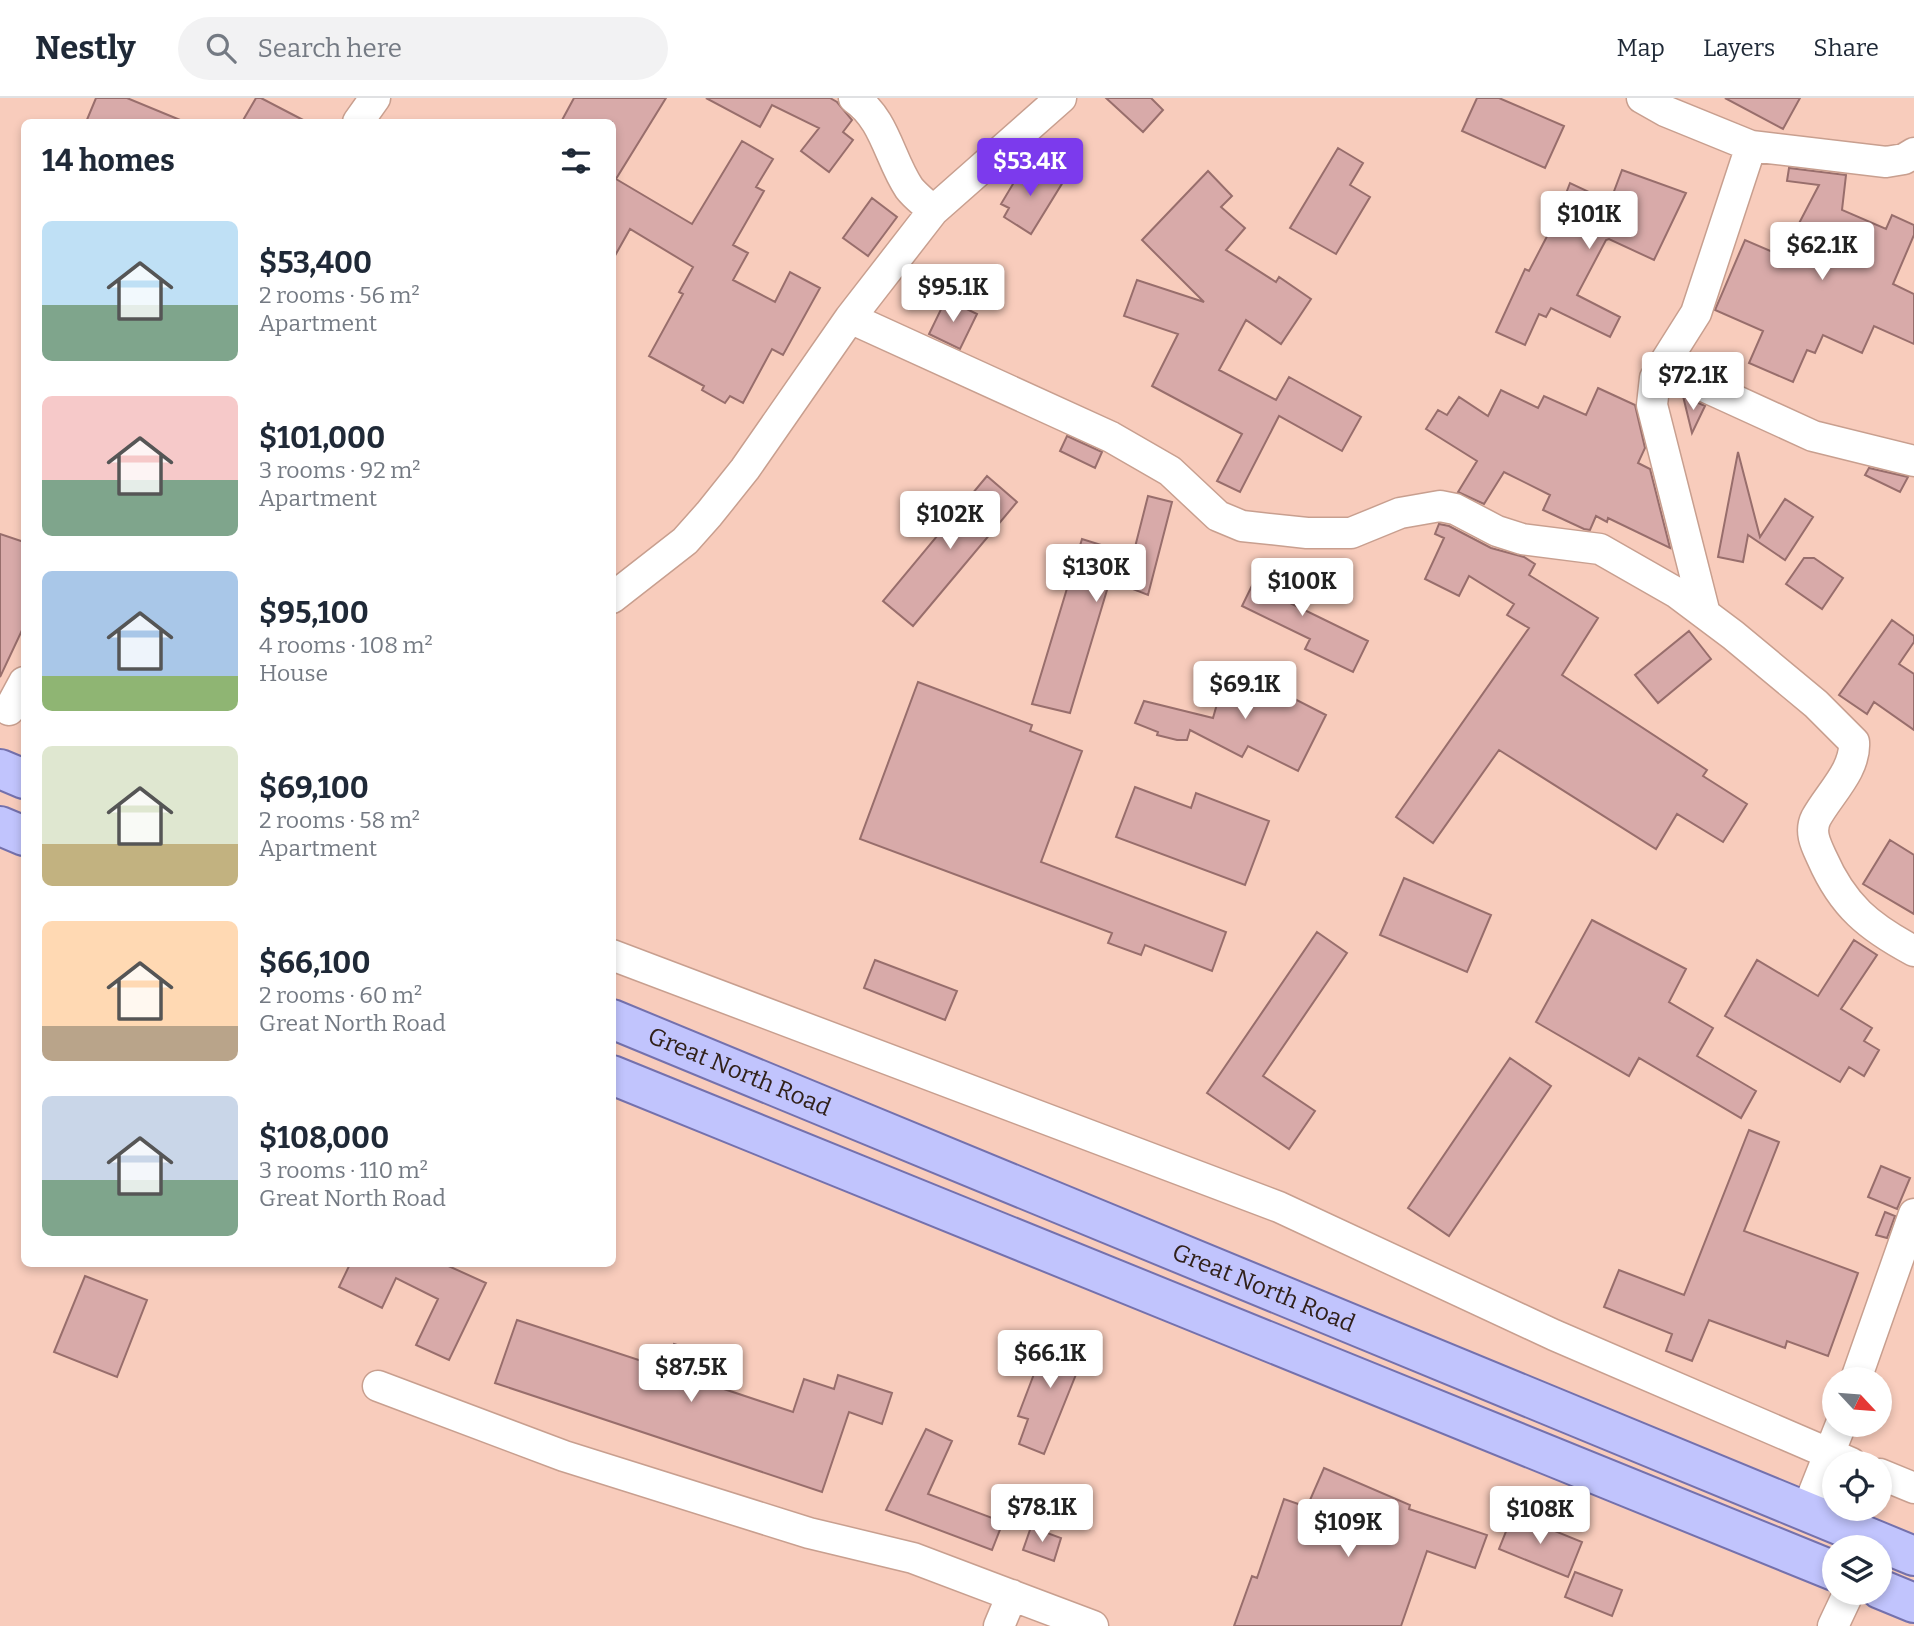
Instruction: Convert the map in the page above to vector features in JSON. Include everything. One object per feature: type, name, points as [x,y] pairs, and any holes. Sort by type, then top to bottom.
[{"type":"main road","points":[[0,769],[21,778]]},
{"type":"main road","points":[[0,826],[21,835]]},
{"type":"main road","name":"Great North Road","points":[[616,1021],[1914,1556]]},
{"type":"main road","name":"Great North Road","points":[[616,1077],[1822,1566]]},
{"type":"main road","points":[[1892,1594],[1914,1603]]},
{"type":"street","points":[[360,119],[375,98]]},
{"type":"street","points":[[854,98],[866,106],[883,133],[909,189],[933,211]]},
{"type":"street","points":[[616,595],[685,541],[709,514],[746,469],[850,318],[933,211],[1061,98]]},
{"type":"street","points":[[1642,98],[1665,111],[1751,146],[1886,162],[1904,159],[1914,153]]},
{"type":"street","points":[[1705,614],[1652,405],[1651,387],[1696,313],[1751,146]]},
{"type":"street","points":[[850,318],[1111,437],[1170,471],[1205,507],[1228,522],[1241,526],[1307,533],[1350,533],[1400,513],[1440,506],[1455,509],[1497,531],[1522,539],[1600,550],[1677,593],[1816,704],[1854,742],[1850,764],[1815,820],[1815,843],[1834,887],[1852,909],[1875,928],[1914,951]]},
{"type":"street","points":[[1662,367],[1813,436],[1914,461]]},
{"type":"street","points":[[11,711],[21,689]]},
{"type":"street","points":[[616,957],[1279,1207],[1554,1335],[1822,1451]]},
{"type":"street","points":[[1860,1367],[1914,1214]]},
{"type":"street","points":[[378,1386],[564,1456],[809,1533],[913,1559],[1093,1626]]},
{"type":"street","points":[[1892,1479],[1914,1488]]},
{"type":"street","points":[[1806,1512],[1822,1487]]},
{"type":"street","points":[[999,1626],[1012,1595]]},
{"type":"street","points":[[1833,1626],[1843,1605]]},
{"type":"building","points":[[96,98],[127,98],[178,119],[87,119]]},
{"type":"building","points":[[256,98],[261,98],[301,119],[244,119]]},
{"type":"building","points":[[574,98],[666,98],[616,179],[616,119],[563,119]]},
{"type":"building","points":[[706,98],[830,98],[837,102],[852,120],[843,132],[853,140],[829,172],[801,151],[819,128],[772,105],[760,127]]},
{"type":"building","points":[[1106,98],[1151,98],[1163,110],[1143,132]]},
{"type":"building","points":[[1477,98],[1499,98],[1564,126],[1545,168],[1462,131]]},
{"type":"building","points":[[1725,98],[1800,98],[1783,129]]},
{"type":"building","points":[[742,141],[773,159],[756,187],[764,191],[733,245],[748,253],[733,280],[775,302],[790,272],[820,288],[783,355],[772,349],[743,403],[730,396],[725,403],[702,390],[704,386],[649,356],[683,294],[679,292],[693,267],[630,229],[616,254],[616,179],[692,224]]},
{"type":"building","points":[[1338,148],[1363,163],[1350,185],[1370,197],[1336,254],[1290,228]]},
{"type":"building","points":[[1035,165],[1063,182],[1031,234],[1004,217],[1009,208],[1001,204],[1022,169],[1030,173]]},
{"type":"building","points":[[1789,168],[1846,175],[1842,210],[1886,229],[1892,215],[1914,225],[1914,235],[1893,284],[1914,294],[1914,344],[1874,326],[1862,353],[1823,335],[1815,353],[1807,350],[1793,382],[1749,363],[1763,331],[1715,310],[1745,240],[1782,256],[1819,185],[1787,181]]},
{"type":"building","points":[[1622,170],[1686,193],[1654,260],[1606,240],[1577,295],[1620,317],[1610,337],[1551,308],[1546,317],[1539,314],[1525,345],[1496,332],[1525,269],[1529,271],[1557,217],[1570,183],[1610,202]]},
{"type":"building","points":[[1208,171],[1232,196],[1221,207],[1245,228],[1226,250],[1276,282],[1279,277],[1311,299],[1281,344],[1246,320],[1219,370],[1276,400],[1289,377],[1361,417],[1342,451],[1279,416],[1240,492],[1217,481],[1242,434],[1152,386],[1178,334],[1124,316],[1137,280],[1204,302],[1142,240]]},
{"type":"building","points":[[872,198],[897,217],[868,256],[843,238]]},
{"type":"building","points":[[946,299],[977,314],[960,349],[929,334]]},
{"type":"building","points":[[1598,388],[1635,405],[1645,448],[1638,463],[1650,469],[1670,548],[1608,518],[1607,522],[1596,516],[1590,530],[1584,529],[1543,510],[1550,495],[1504,472],[1484,504],[1458,492],[1477,461],[1426,429],[1438,410],[1447,415],[1459,397],[1488,416],[1501,390],[1538,408],[1544,396],[1586,415]]},
{"type":"building","points":[[1683,396],[1705,406],[1692,433]]},
{"type":"building","points":[[1067,436],[1102,452],[1095,468],[1060,451]]},
{"type":"building","points":[[1738,452],[1760,537],[1785,499],[1813,517],[1785,560],[1748,535],[1743,562],[1718,557]]},
{"type":"building","points":[[1869,468],[1908,477],[1900,492],[1865,475]]},
{"type":"building","points":[[987,476],[1017,502],[913,626],[883,601]]},
{"type":"building","points":[[1148,496],[1172,502],[1148,595],[1110,580],[1070,713],[1032,704],[1082,539],[1133,555]]},
{"type":"building","points":[[1439,524],[1449,526],[1491,548],[1524,557],[1535,564],[1529,575],[1598,618],[1562,675],[1707,770],[1703,776],[1747,804],[1723,842],[1677,814],[1656,849],[1499,750],[1433,843],[1396,817],[1529,628],[1507,615],[1514,604],[1469,576],[1459,596],[1425,579],[1444,538],[1435,534]]},
{"type":"building","points":[[0,534],[21,541],[21,632],[0,677]]},
{"type":"building","points":[[1804,558],[1814,558],[1843,578],[1822,609],[1786,584]]},
{"type":"building","points":[[1262,565],[1277,573],[1280,567],[1302,578],[1290,603],[1368,641],[1353,672],[1305,649],[1310,639],[1242,606]]},
{"type":"building","points":[[1892,620],[1914,636],[1914,642],[1899,664],[1914,674],[1914,730],[1874,702],[1867,714],[1839,695]]},
{"type":"building","points":[[1689,631],[1711,659],[1658,703],[1635,675]]},
{"type":"building","points":[[1233,667],[1273,680],[1271,687],[1326,715],[1298,771],[1248,746],[1242,757],[1190,730],[1187,740],[1177,740],[1157,735],[1158,732],[1135,723],[1144,701],[1213,718],[1223,683],[1227,685]]},
{"type":"building","points":[[918,682],[1032,725],[1030,731],[1082,751],[1041,862],[1226,932],[1212,971],[1145,945],[1141,955],[1108,943],[1112,933],[860,839]]},
{"type":"building","points":[[1135,787],[1191,808],[1196,793],[1269,821],[1245,885],[1116,837]]},
{"type":"building","points":[[1890,840],[1914,855],[1914,914],[1863,884]]},
{"type":"building","points":[[1404,878],[1491,915],[1467,972],[1380,935]]},
{"type":"building","points":[[1592,920],[1686,969],[1669,1002],[1713,1028],[1697,1056],[1756,1091],[1741,1118],[1639,1058],[1629,1076],[1536,1022]]},
{"type":"building","points":[[1317,932],[1347,953],[1263,1076],[1315,1111],[1289,1149],[1207,1093]]},
{"type":"building","points":[[1854,940],[1877,955],[1841,1009],[1872,1028],[1864,1041],[1879,1050],[1864,1076],[1849,1067],[1840,1082],[1725,1016],[1757,960],[1818,996]]},
{"type":"building","points":[[875,960],[957,991],[945,1020],[864,988]]},
{"type":"building","points":[[1510,1058],[1551,1086],[1449,1236],[1408,1208]]},
{"type":"building","points":[[1749,1130],[1779,1142],[1744,1231],[1858,1273],[1828,1356],[1787,1341],[1785,1348],[1709,1320],[1692,1361],[1666,1351],[1672,1334],[1604,1307],[1619,1270],[1684,1295]]},
{"type":"building","points":[[1881,1166],[1910,1178],[1897,1209],[1868,1197]]},
{"type":"building","points":[[1885,1212],[1895,1216],[1887,1238],[1876,1235]]},
{"type":"building","points":[[349,1267],[451,1267],[486,1283],[449,1360],[416,1345],[438,1299],[396,1278],[382,1308],[339,1287]]},
{"type":"building","points":[[85,1276],[147,1300],[117,1377],[54,1352]]},
{"type":"building","points":[[517,1320],[666,1369],[674,1344],[703,1353],[694,1379],[793,1412],[804,1379],[834,1389],[838,1375],[892,1393],[882,1424],[849,1412],[822,1492],[495,1383]]},
{"type":"building","points":[[1050,1332],[1087,1347],[1044,1454],[1019,1444],[1028,1419],[1018,1416]]},
{"type":"building","points":[[926,1429],[952,1441],[928,1494],[1003,1522],[992,1550],[886,1510]]},
{"type":"building","points":[[1324,1468],[1410,1505],[1409,1509],[1487,1535],[1475,1568],[1427,1551],[1401,1626],[1234,1626],[1252,1576],[1257,1578],[1284,1499],[1307,1507]]},
{"type":"building","points":[[1513,1514],[1582,1542],[1568,1577],[1499,1549]]},
{"type":"building","points":[[1031,1527],[1061,1538],[1054,1561],[1023,1550]]},
{"type":"building","points":[[1575,1572],[1622,1590],[1612,1616],[1565,1597]]}]
